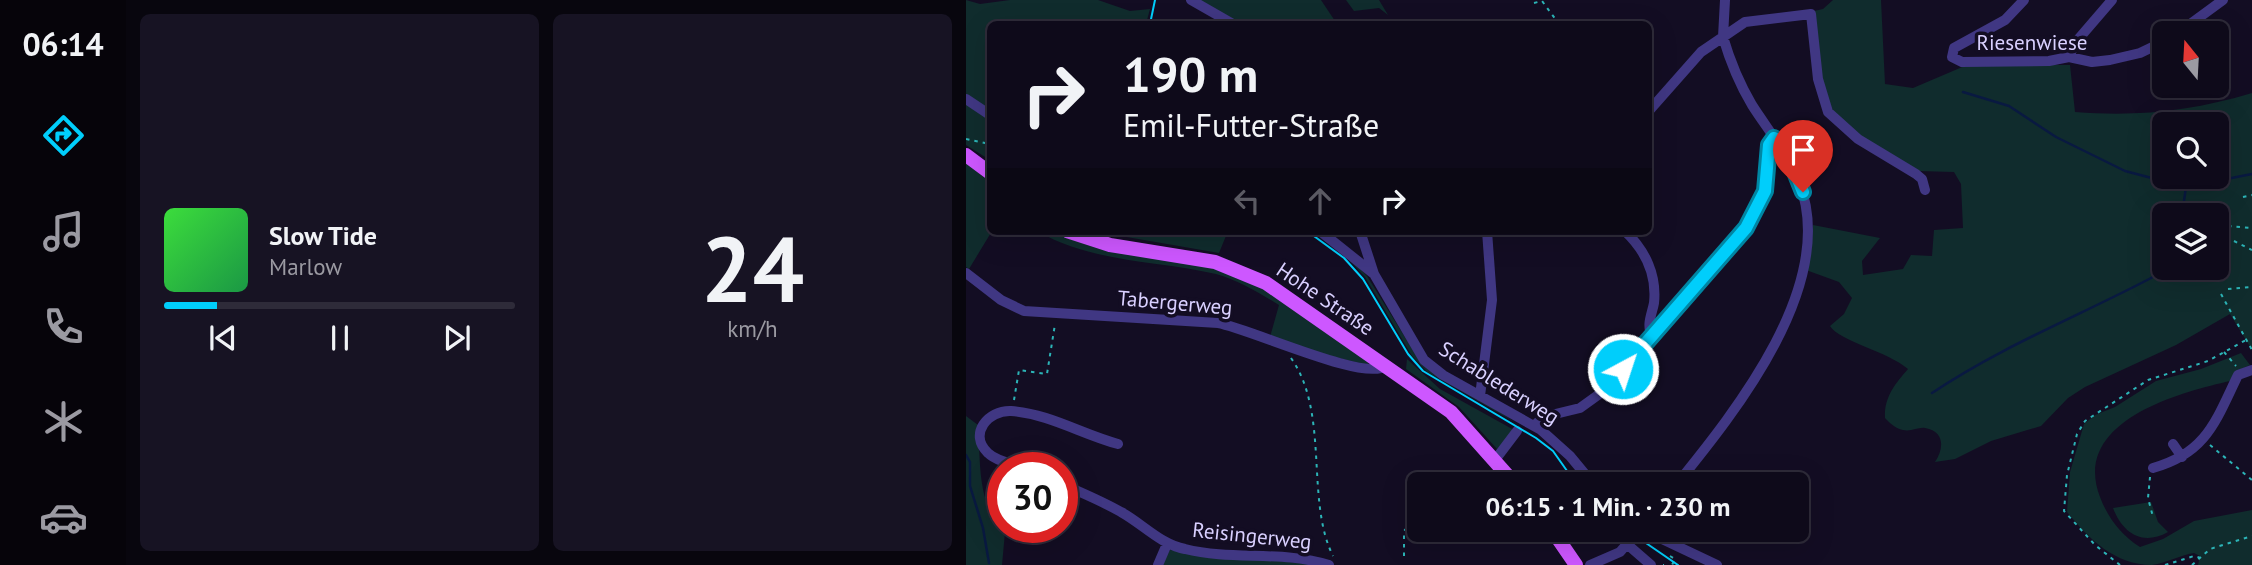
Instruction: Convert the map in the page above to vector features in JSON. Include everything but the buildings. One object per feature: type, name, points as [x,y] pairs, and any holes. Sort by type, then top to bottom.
[{"type":"main road","points":[[966,155],[987,171]]},
{"type":"main road","name":"Hohe Straße","points":[[1079,235],[1110,245],[1190,257],[1236,269],[1286,296],[1451,412],[1505,472]]},
{"type":"main road","points":[[1560,542],[1576,565]]},
{"type":"street","points":[[1191,0],[1228,21]]},
{"type":"street","points":[[1685,472],[1766,361],[1795,294],[1808,245],[1808,213],[1796,175],[1741,85],[1723,37],[1725,0]]},
{"type":"street","name":"Riesenwiese","points":[[2024,0],[2005,20],[1954,48],[1952,57],[1962,62],[2049,61],[2069,57],[2092,62],[2117,59],[2152,46]]},
{"type":"street","points":[[2069,57],[2075,43],[2112,0]]},
{"type":"street","points":[[2194,21],[2223,0]]},
{"type":"street","points":[[1652,108],[1702,52],[1745,22],[1811,14],[1815,62],[1828,112],[1858,139],[1922,179],[1925,190]]},
{"type":"street","points":[[966,99],[987,114]]},
{"type":"street","points":[[1535,425],[1543,417],[1580,408],[1605,390],[1746,228],[1765,191],[1769,145],[1774,138]]},
{"type":"street","points":[[1325,235],[1374,275]]},
{"type":"street","name":"Schablederweg","points":[[1361,235],[1374,275],[1424,360],[1520,425],[1535,425],[1570,456],[1583,472]]},
{"type":"street","points":[[1480,396],[1492,300],[1487,235]]},
{"type":"street","points":[[1628,235],[1644,255],[1652,278],[1654,304],[1649,328],[1651,335]]},
{"type":"street","name":"Tabergerweg","points":[[966,273],[1012,306],[1024,311],[1218,323],[1370,370],[1385,366]]},
{"type":"street","points":[[2153,468],[2182,457],[2203,439],[2247,371]]},
{"type":"street","points":[[988,452],[981,438],[982,425],[988,417],[1012,411],[1055,419],[1084,435],[1118,444]]},
{"type":"street","points":[[1495,460],[1520,425]]},
{"type":"street","points":[[2173,444],[2182,457]]},
{"type":"street","name":"Reisingerweg","points":[[1078,492],[1119,511],[1167,544],[1208,554],[1298,557],[1332,563]]},
{"type":"street","points":[[1590,565],[1609,558],[1631,542]]},
{"type":"street","points":[[1667,542],[1717,565]]},
{"type":"street","points":[[1158,565],[1167,544]]},
{"type":"street","points":[[1628,545],[1651,565]]},
{"type":"path","points":[[1534,3],[1542,1],[1557,21]]},
{"type":"path","points":[[966,139],[987,143]]},
{"type":"path","points":[[2243,197],[2252,195]]},
{"type":"path","points":[[2229,226],[2252,228]]},
{"type":"path","points":[[2234,241],[2252,250]]},
{"type":"path","points":[[2228,289],[2252,287]]},
{"type":"path","points":[[2221,294],[2252,350]]},
{"type":"path","points":[[1012,411],[1019,370],[1047,374],[1057,313]]},
{"type":"path","points":[[2120,565],[2095,545],[2064,511],[2067,475],[2077,434],[2085,421],[2148,380],[2224,352],[2246,340]]},
{"type":"path","points":[[1280,344],[1300,376],[1308,401],[1323,533],[1332,563]]},
{"type":"path","points":[[2224,352],[2247,371]]},
{"type":"path","points":[[2203,439],[2252,480]]},
{"type":"path","points":[[1404,556],[1404,531],[1407,528]]},
{"type":"path","points":[[2192,565],[2210,549],[2252,536]]},
{"type":"path","points":[[1670,556],[1675,559],[1672,565]]},
{"type":"path","points":[[2165,565],[2194,556],[2202,558]]},
{"type":"green space","points":[[966,0],[980,4],[1010,0],[1098,0],[1130,11],[1150,9],[1147,21],[987,21],[987,110],[966,97]]},
{"type":"green space","points":[[1199,0],[1321,0],[1335,21],[1234,21]]},
{"type":"green space","points":[[1346,0],[1379,0],[1388,15],[1379,8],[1354,11]]},
{"type":"green space","points":[[1833,0],[1881,0],[1885,84],[1913,88],[1967,65],[2070,65],[2075,112],[2152,112],[2152,189],[2229,189],[2229,112],[2154,112],[2208,104],[2252,93],[2252,350],[2230,314],[2176,345],[2085,387],[2068,398],[2041,426],[1991,441],[1955,459],[1935,462],[1941,446],[1936,433],[1925,428],[1903,430],[1893,426],[1885,418],[1888,397],[1908,369],[1835,331],[1830,326],[1844,314],[1852,298],[1839,282],[1806,270],[1813,225],[1880,238],[1862,261],[1863,275],[1903,269],[1911,255],[1932,256],[1934,230],[1963,228],[1961,184],[1954,172],[1918,171],[1854,134],[1824,101],[1814,11],[1823,9]]},
{"type":"green space","points":[[966,101],[987,118],[987,158],[966,145]]},
{"type":"green space","points":[[966,163],[987,180],[987,235],[990,235],[969,269],[966,267]]},
{"type":"green space","points":[[1045,235],[1060,235],[1108,251],[1199,265],[1248,280],[1302,312],[1369,361],[1368,365],[1297,348],[1270,337],[1279,305],[1232,280],[1193,269],[1102,255]]},
{"type":"green space","points":[[1115,235],[1226,235],[1219,253]]},
{"type":"green space","points":[[1316,235],[1351,259],[1367,276],[1416,355],[1516,423],[1427,372],[1412,356],[1365,277],[1345,256]]},
{"type":"green space","points":[[2241,353],[2250,365],[2237,371],[2230,381],[2158,403],[2134,415],[2114,431],[2101,449],[2095,471],[2100,497],[2107,512],[2121,531],[2140,547],[2163,539],[2194,521],[2252,510],[2252,565],[2198,565],[2200,556],[2194,553],[2158,564],[2139,564],[2126,561],[2104,549],[2084,532],[2067,512],[2070,472],[2084,424],[2156,381],[2201,369]]},
{"type":"green space","points":[[1407,359],[1440,389],[1514,430],[1497,449],[1459,407],[1406,369]]},
{"type":"green space","points":[[966,416],[978,425],[980,467],[987,502],[987,543],[1004,543],[1002,565],[966,565]]},
{"type":"green space","points":[[2151,502],[2158,522],[2168,532],[2150,538],[2128,531],[2113,508]]},
{"type":"green space","points":[[1170,550],[1321,565],[1162,565]]},
{"type":"waterway","points":[[1963,92],[2009,106],[2056,137],[2125,171],[2152,178]]},
{"type":"waterway","points":[[2184,203],[2186,187],[2252,174]]},
{"type":"waterway","points":[[1932,393],[2013,346],[2152,277]]},
{"type":"waterway","points":[[966,455],[970,462],[970,486],[983,528],[989,563]]},
{"type":"tram line","points":[[1151,21],[1155,0]]},
{"type":"tram line","points":[[1312,235],[1344,258],[1363,279],[1408,354],[1423,371],[1536,438],[1553,451],[1568,472]]},
{"type":"tram line","points":[[1644,542],[1678,565]]},
{"type":"route","points":[[1623,369],[1746,228],[1765,191],[1769,145],[1774,138],[1793,167],[1803,192]]}]
